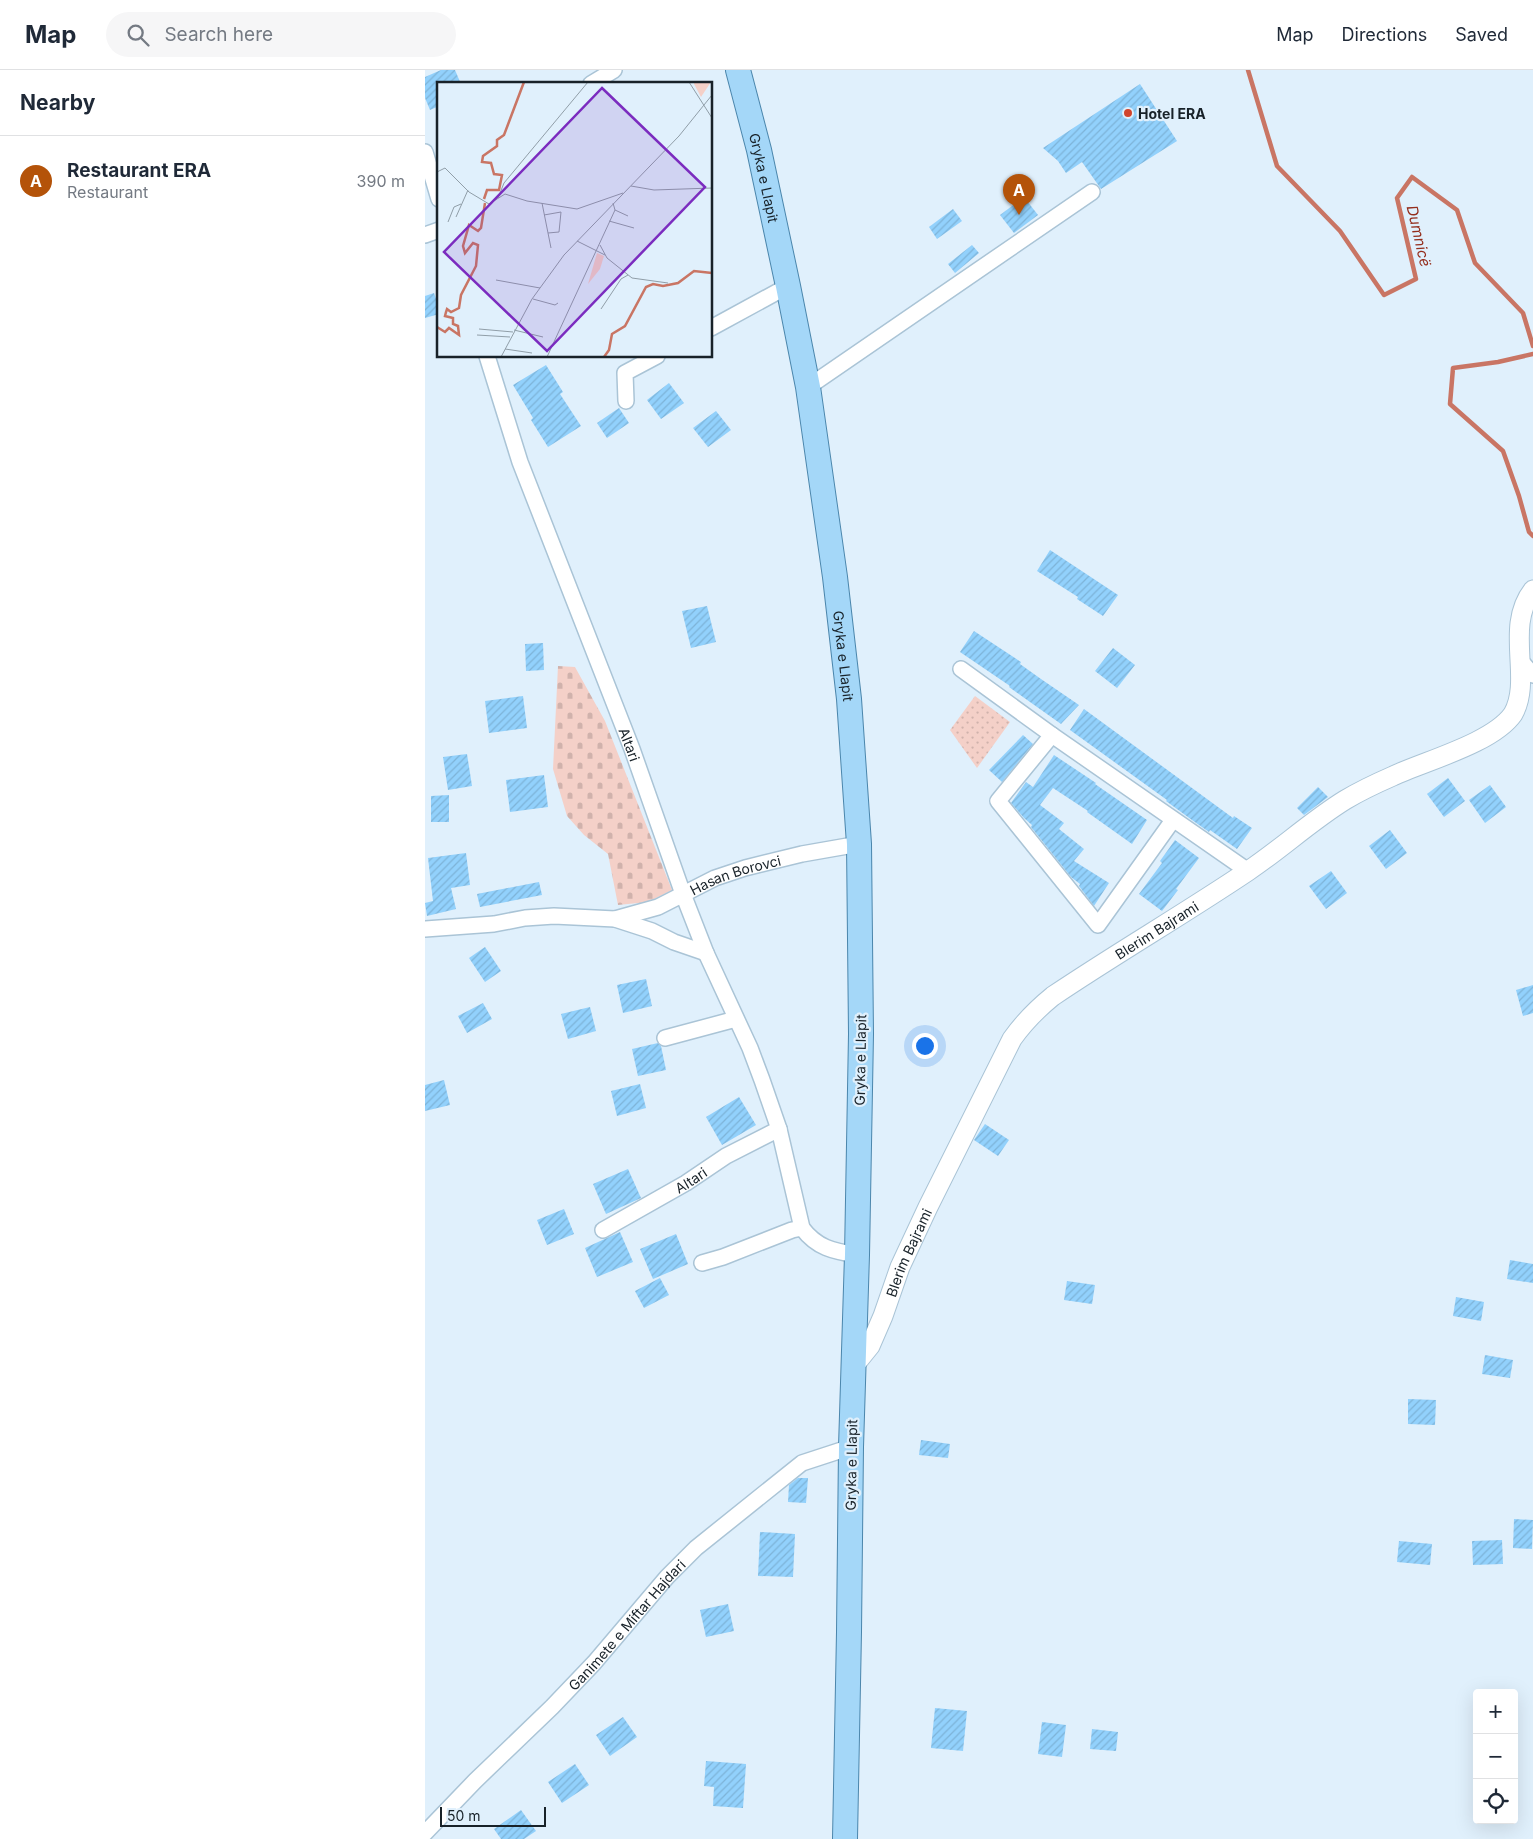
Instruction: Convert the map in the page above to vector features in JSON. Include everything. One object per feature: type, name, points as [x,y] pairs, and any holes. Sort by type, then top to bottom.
[{"type":"main road","name":"Gryka e Llapit","points":[[738,70],[759,150],[789,286],[808,387],[835,577],[849,699],[859,844],[861,1034],[851,1447],[845,1839]]},
{"type":"street","points":[[594,82],[614,70]]},
{"type":"street","points":[[425,152],[437,192]]},
{"type":"street","points":[[808,387],[1092,192]]},
{"type":"street","points":[[425,235],[437,231]]},
{"type":"street","points":[[713,327],[789,286]]},
{"type":"street","name":"Altari","points":[[488,358],[520,462],[631,749],[683,894],[706,953],[763,1080],[779,1129],[802,1228]]},
{"type":"street","points":[[627,401],[625,374],[653,358]]},
{"type":"street","name":"Blerim Bajrami","points":[[853,1367],[870,1346],[883,1316],[900,1267],[1012,1038],[1036,1009],[1053,996],[1248,871],[1345,799],[1393,776],[1460,749],[1503,725],[1513,712],[1520,696],[1522,678],[1519,645],[1522,613],[1528,596],[1533,590]]},
{"type":"street","points":[[1520,660],[1533,675]]},
{"type":"street","points":[[961,669],[1052,735],[1248,871]]},
{"type":"street","points":[[1052,735],[998,801],[1098,925],[1173,820]]},
{"type":"street","name":"Hasan Borovci","points":[[615,919],[658,906],[715,878],[745,868],[802,854],[859,844]]},
{"type":"street","name":"Hasan Borovci","points":[[425,929],[495,924],[534,917],[571,916],[615,919],[652,931],[674,942],[706,953]]},
{"type":"street","points":[[665,1038],[736,1019]]},
{"type":"street","name":"Altari","points":[[603,1230],[686,1183],[726,1156],[779,1129]]},
{"type":"street","points":[[701,1263],[723,1257],[792,1230],[802,1228],[809,1237],[823,1248],[857,1255]]},
{"type":"street","name":"Ganimete e Miftar Hajdari","points":[[425,1833],[588,1670],[667,1577],[696,1548],[802,1463],[851,1447]]},
{"type":"green space","points":[[558,666],[575,667],[605,721],[672,890],[648,902],[618,905],[608,854],[584,835],[567,816],[553,769]]},
{"type":"green space","points":[[975,696],[1010,722],[977,768],[950,730]]},
{"type":"building","points":[[441,70],[455,70],[460,82],[437,82],[437,107],[430,110],[425,98],[425,77]]},
{"type":"building","name":"Hotel ERA","points":[[1140,84],[1177,141],[1101,189],[1082,162],[1066,173],[1058,161],[1043,148]]},
{"type":"building","points":[[1024,197],[1038,215],[1014,233],[1000,215]]},
{"type":"building","points":[[953,209],[962,221],[937,239],[929,227]]},
{"type":"building","points":[[972,245],[979,253],[955,273],[948,264]]},
{"type":"building","points":[[434,293],[437,301],[437,315],[425,318],[425,296]]},
{"type":"building","points":[[546,365],[563,392],[560,394],[581,426],[548,447],[531,420],[533,418],[513,385]]},
{"type":"building","points":[[669,383],[684,403],[661,419],[647,400]]},
{"type":"building","points":[[619,408],[629,423],[607,438],[597,423]]},
{"type":"building","points":[[716,411],[731,430],[708,447],[693,428]]},
{"type":"building","points":[[1050,550],[1118,595],[1103,616],[1077,599],[1078,597],[1037,571]]},
{"type":"building","points":[[707,606],[716,642],[691,648],[682,611]]},
{"type":"building","points":[[974,631],[1021,662],[1020,664],[1079,705],[1061,724],[960,652]]},
{"type":"building","points":[[543,643],[544,670],[526,671],[525,644]]},
{"type":"building","points":[[1113,648],[1135,665],[1117,688],[1095,671]]},
{"type":"building","points":[[523,696],[527,728],[489,733],[485,701]]},
{"type":"building","points":[[1084,709],[1233,818],[1234,816],[1252,828],[1237,849],[1192,820],[1070,730]]},
{"type":"building","points":[[1023,735],[1033,744],[1002,782],[989,770]]},
{"type":"building","points":[[467,754],[472,786],[448,790],[443,757]]},
{"type":"building","points":[[1054,755],[1147,820],[1132,844],[1053,788],[1040,805],[1064,823],[1059,829],[1084,849],[1074,861],[1109,883],[1094,906],[1079,886],[1080,884],[1071,877],[1031,827],[1032,825],[1011,803],[1026,782],[1033,787]]},
{"type":"building","points":[[544,775],[548,807],[510,812],[506,780]]},
{"type":"building","points":[[1448,778],[1465,801],[1444,817],[1427,794]]},
{"type":"building","points":[[1490,785],[1506,807],[1485,823],[1469,800]]},
{"type":"building","points":[[1318,787],[1328,797],[1304,815],[1297,808]]},
{"type":"building","points":[[449,795],[449,822],[431,822],[431,796]]},
{"type":"building","points":[[1390,830],[1407,853],[1386,869],[1369,846]]},
{"type":"building","points":[[1175,840],[1199,858],[1162,911],[1139,894],[1162,863],[1160,861]]},
{"type":"building","points":[[466,853],[470,885],[451,888],[456,909],[427,916],[425,903],[433,901],[428,858]]},
{"type":"building","points":[[1331,871],[1347,893],[1326,909],[1309,886]]},
{"type":"building","points":[[539,882],[542,895],[480,907],[477,894]]},
{"type":"building","points":[[485,947],[501,971],[485,982],[469,958]]},
{"type":"building","points":[[646,979],[652,1006],[623,1013],[617,985]]},
{"type":"building","points":[[1533,985],[1533,1013],[1523,1016],[1516,990]]},
{"type":"building","points":[[483,1003],[492,1019],[467,1033],[458,1016]]},
{"type":"building","points":[[590,1007],[596,1031],[568,1039],[561,1014]]},
{"type":"building","points":[[658,1043],[661,1046],[666,1070],[638,1076],[632,1049]]},
{"type":"building","points":[[444,1080],[450,1105],[425,1111],[425,1085]]},
{"type":"building","points":[[640,1084],[646,1108],[617,1116],[611,1091]]},
{"type":"building","points":[[739,1097],[756,1125],[722,1145],[706,1117]]},
{"type":"building","points":[[985,1124],[1009,1140],[998,1156],[974,1140]]},
{"type":"building","points":[[628,1169],[641,1198],[606,1214],[593,1184]]},
{"type":"building","points":[[564,1209],[574,1234],[547,1245],[537,1220]]},
{"type":"building","points":[[620,1232],[633,1262],[597,1277],[585,1248]]},
{"type":"building","points":[[676,1234],[688,1264],[653,1279],[640,1249]]},
{"type":"building","points":[[1510,1260],[1533,1264],[1533,1283],[1507,1279]]},
{"type":"building","points":[[660,1278],[669,1295],[644,1308],[635,1291]]},
{"type":"building","points":[[1067,1281],[1095,1285],[1092,1304],[1064,1300]]},
{"type":"building","points":[[1456,1297],[1484,1302],[1481,1321],[1453,1316]]},
{"type":"building","points":[[1485,1355],[1513,1360],[1510,1378],[1482,1374]]},
{"type":"building","points":[[1408,1399],[1436,1400],[1435,1425],[1408,1424]]},
{"type":"building","points":[[921,1440],[950,1444],[948,1458],[919,1455]]},
{"type":"building","points":[[798,1478],[808,1478],[806,1503],[788,1502],[789,1485]]},
{"type":"building","points":[[1514,1519],[1533,1520],[1532,1549],[1513,1548]]},
{"type":"building","points":[[760,1532],[795,1534],[793,1577],[758,1576]]},
{"type":"building","points":[[1502,1540],[1503,1564],[1473,1565],[1472,1541]]},
{"type":"building","points":[[1399,1541],[1432,1544],[1430,1565],[1397,1562]]},
{"type":"building","points":[[728,1604],[734,1631],[706,1637],[700,1610]]},
{"type":"building","points":[[935,1708],[967,1711],[963,1751],[931,1748]]},
{"type":"building","points":[[623,1717],[637,1737],[610,1756],[596,1735]]},
{"type":"building","points":[[1042,1722],[1066,1725],[1062,1757],[1038,1754]]},
{"type":"building","points":[[1092,1729],[1118,1732],[1116,1751],[1090,1749]]},
{"type":"building","points":[[706,1761],[746,1764],[743,1808],[713,1806],[714,1787],[704,1786]]},
{"type":"building","points":[[575,1764],[589,1785],[562,1803],[548,1782]]},
{"type":"building","points":[[521,1810],[536,1831],[524,1839],[501,1839],[494,1829]]},
{"type":"waterway","name":"Dumnicë","points":[[1248,70],[1277,166],[1340,231],[1384,295],[1416,279],[1397,198],[1412,177],[1457,210],[1475,263],[1523,313],[1533,346]]},
{"type":"waterway","name":"Dumnicë","points":[[1533,354],[1498,362],[1453,368],[1450,404],[1503,451],[1529,532],[1533,536]]},
{"type":"place","name":"Hotel ERA","points":[[1128,113]]},
{"type":"place","name":"Restaurant ERA","points":[[1019,215]]}]
